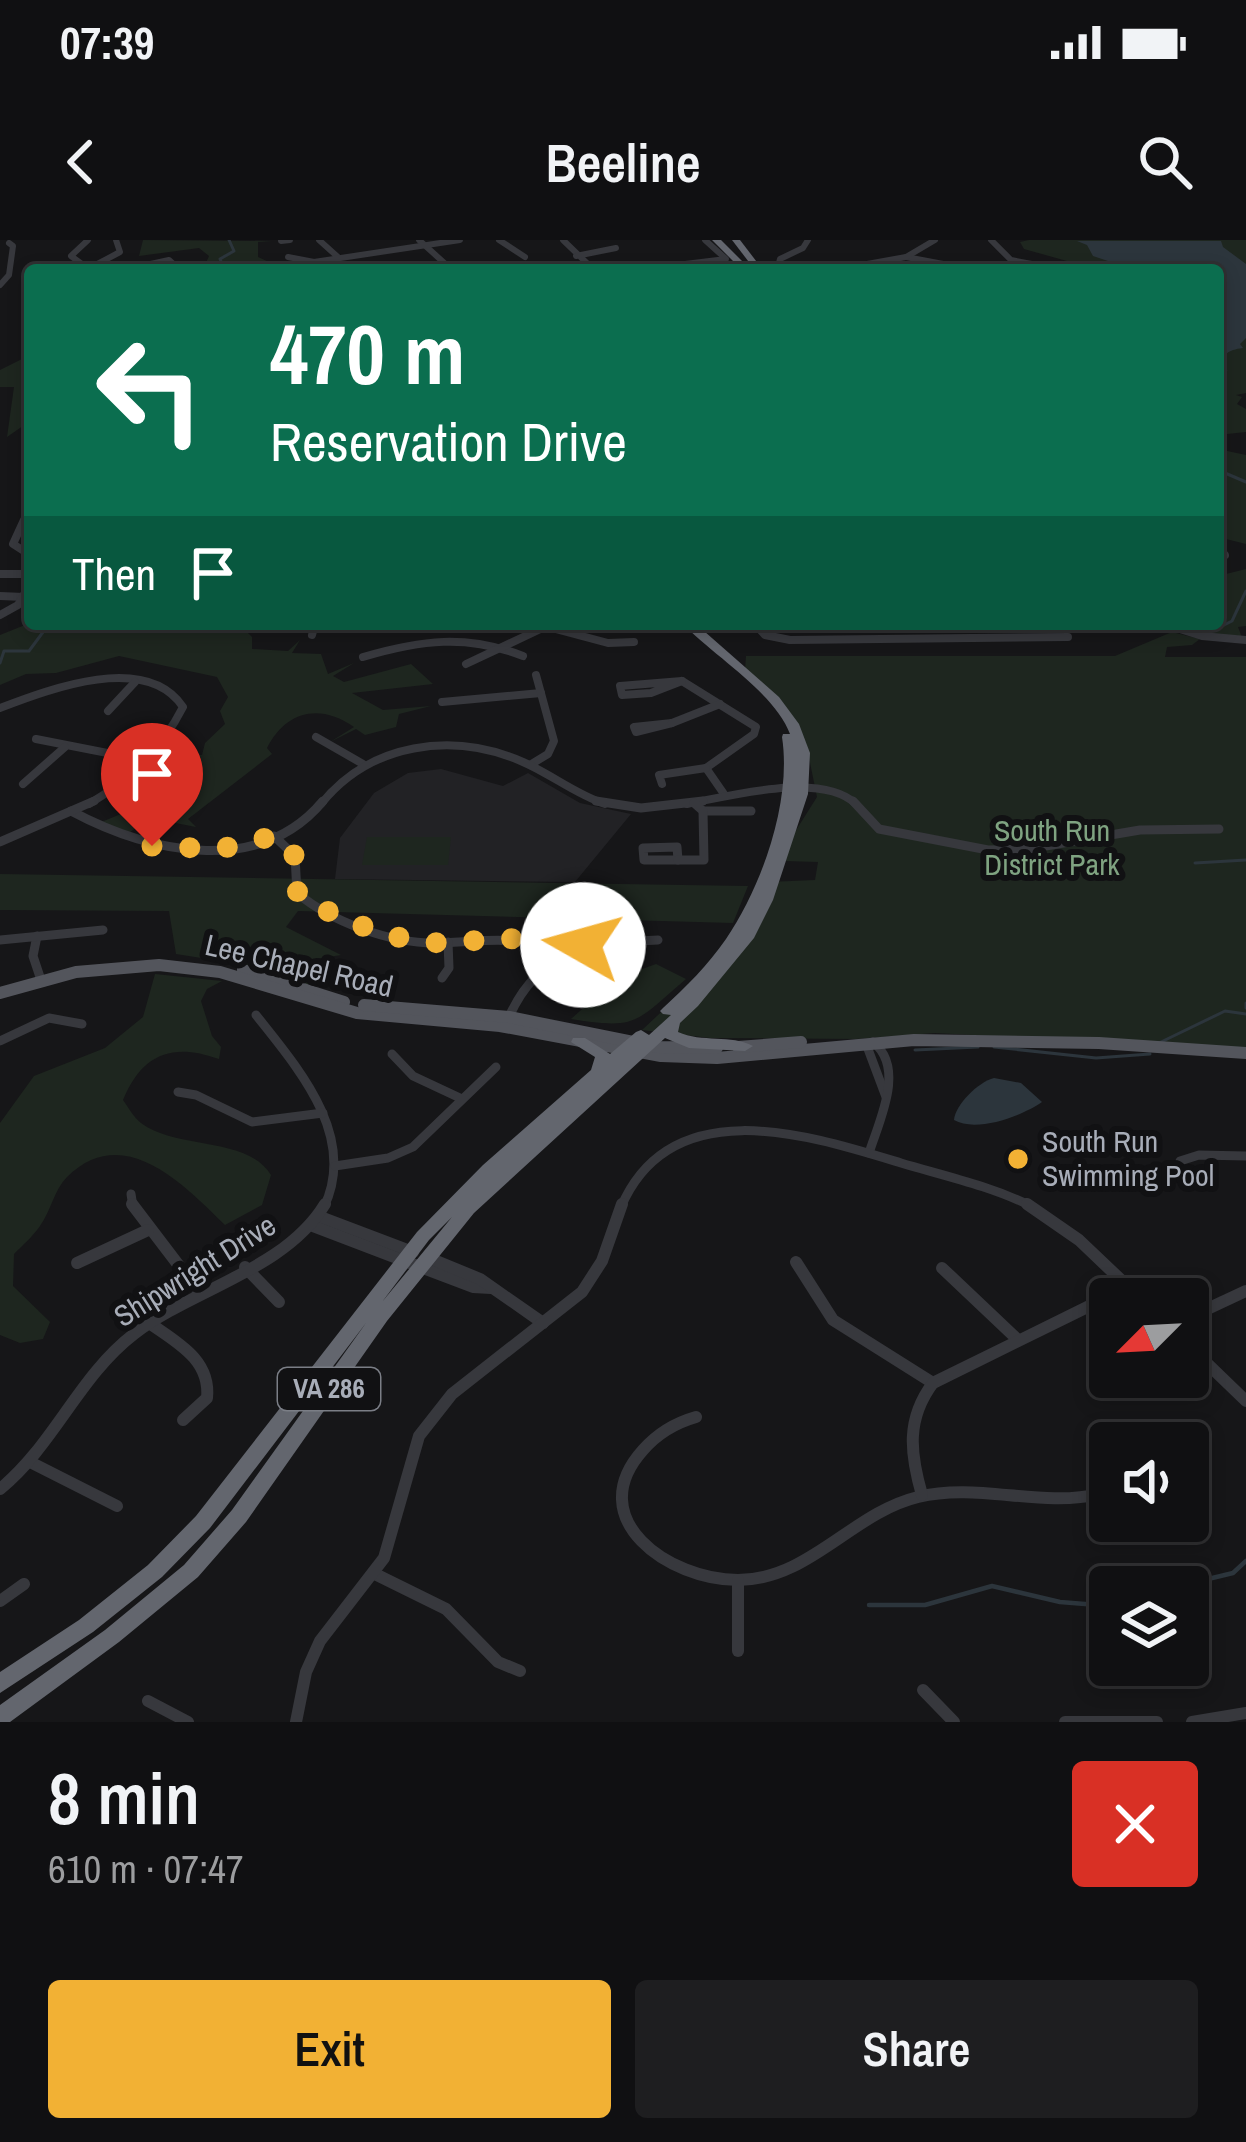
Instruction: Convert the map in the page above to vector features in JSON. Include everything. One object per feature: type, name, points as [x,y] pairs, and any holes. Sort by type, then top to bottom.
[{"type":"highway","points":[[714,241],[746,264]]},
{"type":"highway","name":"VA 286","points":[[0,1717],[112,1636],[204,1558],[415,1259],[703,978],[740,928],[797,788],[793,751],[779,719],[685,630]]},
{"type":"highway","name":"VA 286","points":[[0,1684],[134,1589],[203,1522],[490,1169],[598,1073],[673,1021],[719,975],[754,926],[804,753],[787,714],[696,630]]},
{"type":"highway","points":[[673,1021],[670,1034],[682,1042],[745,1046]]},
{"type":"highway","points":[[579,1042],[603,1055],[598,1073]]},
{"type":"main road","name":"Lee Chapel Road","points":[[0,989],[39,976],[175,966],[220,972],[357,1012],[500,1026],[579,1042],[717,1058],[873,1042]]},
{"type":"main road","name":"Lee Chapel Road","points":[[308,997],[509,1017],[634,1048],[1099,1042],[1246,1053]]},
{"type":"street","points":[[81,264],[71,256],[88,240]]},
{"type":"street","points":[[99,264],[120,252],[116,240]]},
{"type":"street","points":[[280,242],[290,240]]},
{"type":"street","points":[[319,240],[339,258]]},
{"type":"street","points":[[419,240],[446,264]]},
{"type":"street","points":[[288,257],[305,262],[460,240]]},
{"type":"street","points":[[499,240],[525,257]]},
{"type":"street","points":[[563,240],[586,264]]},
{"type":"street","points":[[779,264],[808,240]]},
{"type":"street","points":[[862,264],[906,256],[935,240]]},
{"type":"street","points":[[991,240],[1010,259],[1031,258],[1048,264]]},
{"type":"street","points":[[704,264],[726,259],[714,241]]},
{"type":"street","points":[[0,285],[10,271],[9,243]]},
{"type":"street","points":[[369,243],[375,254]]},
{"type":"street","points":[[576,256],[616,248]]},
{"type":"street","points":[[0,253],[12,253]]},
{"type":"street","points":[[906,256],[945,264]]},
{"type":"street","points":[[0,272],[10,271]]},
{"type":"street","points":[[24,520],[14,547],[24,553]]},
{"type":"street","points":[[19,530],[24,530]]},
{"type":"street","points":[[0,596],[24,597]]},
{"type":"street","points":[[0,615],[24,597]]},
{"type":"street","points":[[311,635],[313,630]]},
{"type":"street","points":[[466,664],[539,630]]},
{"type":"street","points":[[563,630],[608,643],[634,642]]},
{"type":"street","points":[[760,630],[781,640],[1068,637]]},
{"type":"street","points":[[876,630],[879,640]]},
{"type":"street","points":[[949,630],[952,640]]},
{"type":"street","points":[[1017,630],[1020,639]]},
{"type":"street","points":[[1185,630],[1246,640]]},
{"type":"street","points":[[363,657],[440,637],[499,646],[523,656]]},
{"type":"street","points":[[530,765],[548,754],[554,741],[536,675]]},
{"type":"street","points":[[662,784],[658,775],[706,768],[757,731],[682,681],[620,686],[622,695],[651,693],[682,681]]},
{"type":"street","points":[[0,708],[62,685],[135,682],[169,689],[183,704],[149,761],[118,785],[0,842]]},
{"type":"street","points":[[108,711],[135,682]]},
{"type":"street","points":[[442,702],[541,693]]},
{"type":"street","points":[[672,723],[720,704]]},
{"type":"street","points":[[316,737],[363,764]]},
{"type":"street","points":[[36,740],[149,761]]},
{"type":"street","points":[[71,811],[122,838],[163,848],[220,849],[274,836],[308,817],[338,783],[363,764],[402,750],[445,746],[491,752],[530,765],[573,793],[602,803],[653,808],[724,794],[797,788],[848,796],[864,820],[887,832],[983,851],[1022,850],[1145,829],[1220,829]]},
{"type":"street","points":[[23,784],[65,747]]},
{"type":"street","points":[[706,768],[724,794]]},
{"type":"street","points":[[678,860],[704,860],[703,812],[694,803]]},
{"type":"street","points":[[703,812],[751,812]]},
{"type":"street","points":[[274,836],[295,856],[295,888],[308,904],[391,938],[448,942],[525,938],[563,953]]},
{"type":"street","points":[[0,940],[103,930]]},
{"type":"street","points":[[37,936],[33,956],[39,976]]},
{"type":"street","points":[[509,1017],[523,988],[563,953],[594,943],[658,940]]},
{"type":"street","points":[[442,978],[449,967],[448,942]]},
{"type":"street","points":[[256,1015],[311,1089],[323,1112],[335,1166],[407,1151],[496,1067]]},
{"type":"street","points":[[0,1041],[44,1018],[72,1018],[82,1024]]},
{"type":"street","points":[[869,1153],[886,1097],[868,1049],[873,1042]]},
{"type":"street","points":[[392,1054],[413,1076],[460,1098]]},
{"type":"street","points":[[178,1092],[196,1095],[252,1122],[323,1112]]},
{"type":"street","points":[[296,1722],[304,1678],[322,1635],[375,1574],[399,1521],[410,1457],[425,1426],[449,1400],[571,1303],[596,1276],[630,1186],[648,1165],[676,1146],[716,1133],[760,1129],[869,1153],[993,1190],[1034,1208],[1075,1235],[1119,1278]]},
{"type":"street","points":[[1180,1161],[1199,1155],[1246,1156]]},
{"type":"street","name":"Shipwright Drive","points":[[0,1489],[32,1463],[103,1364],[148,1322],[314,1221],[334,1189],[335,1166]]},
{"type":"street","points":[[131,1194],[131,1207],[199,1292]]},
{"type":"street","points":[[314,1221],[415,1259],[473,1287],[491,1288],[543,1323]]},
{"type":"street","points":[[77,1263],[148,1230]]},
{"type":"street","points":[[796,1262],[833,1320],[933,1383]]},
{"type":"street","points":[[245,1267],[279,1302]]},
{"type":"street","points":[[942,1268],[1016,1339]]},
{"type":"street","points":[[1209,1308],[1246,1291]]},
{"type":"street","points":[[922,1495],[909,1437],[916,1408],[933,1383],[1089,1305]]},
{"type":"street","points":[[148,1322],[198,1360],[208,1374],[210,1388],[203,1405],[183,1420]]},
{"type":"street","points":[[1209,1365],[1246,1401]]},
{"type":"street","points":[[697,1417],[670,1426],[630,1460],[620,1478],[618,1504],[638,1538],[666,1559],[700,1574],[738,1580],[798,1567],[866,1517],[922,1495],[974,1493],[1073,1500],[1089,1496]]},
{"type":"street","points":[[32,1463],[117,1506]]},
{"type":"street","points":[[375,1574],[446,1609],[498,1662],[520,1671]]},
{"type":"street","points":[[738,1580],[738,1651]]},
{"type":"street","points":[[0,1601],[24,1584]]},
{"type":"street","points":[[923,1690],[954,1722]]},
{"type":"street","points":[[148,1701],[178,1720]]},
{"type":"street","points":[[1192,1722],[1246,1713]]},
{"type":"street","points":[[1065,1722],[1157,1722]]},
{"type":"shaded area","points":[[1077,241],[1221,241],[1246,264],[1243,348],[1224,358],[1224,264],[1117,264],[1093,256],[1087,245]]},
{"type":"shaded area","points":[[441,769],[503,786],[528,773],[580,803],[631,814],[575,882],[335,879],[340,838],[374,793],[408,773]]},
{"type":"shaded area","points":[[994,1078],[1021,1083],[1042,1102],[986,1124],[954,1120],[968,1095]]},
{"type":"green space","points":[[143,240],[272,241],[258,242],[258,257],[273,264],[206,264],[209,256],[199,248],[139,256]]},
{"type":"green space","points":[[1246,240],[1246,393],[1236,395],[1242,397],[1237,404],[1246,409],[1246,432],[1224,434],[1224,264],[1078,264],[1024,249],[1020,242]]},
{"type":"green space","points":[[24,340],[24,425],[7,437],[14,387],[0,387],[0,370],[22,359]]},
{"type":"green space","points":[[1224,450],[1246,455],[1246,544],[1224,538]]},
{"type":"green space","points":[[1246,569],[1246,626],[1238,627],[1242,638],[1189,631],[1224,630],[1224,574]]},
{"type":"green space","points":[[24,625],[24,630],[245,630],[252,637],[252,649],[288,651],[300,640],[292,653],[321,654],[328,674],[354,663],[333,676],[344,682],[411,664],[433,684],[352,693],[383,710],[431,706],[399,714],[396,727],[365,735],[356,729],[330,742],[354,727],[316,713],[293,719],[274,736],[267,748],[272,754],[188,819],[196,827],[150,818],[126,835],[99,823],[150,802],[148,796],[200,762],[201,757],[164,752],[202,755],[205,743],[225,724],[220,711],[228,697],[217,677],[119,656],[56,673],[26,674],[0,685],[0,635]]},
{"type":"green space","name":"South Run District Park","points":[[1172,632],[1200,639],[1192,645],[1167,647],[1165,657],[1246,657],[1246,1050],[935,1033],[856,1039],[710,1038],[642,1030],[704,972],[768,882],[815,880],[818,862],[784,861],[793,835],[817,797],[806,743],[745,671],[746,656],[1115,656]]},
{"type":"green space","points":[[367,837],[451,837],[448,865],[362,865]]},
{"type":"green space","points":[[0,874],[748,886],[733,923],[298,911],[286,927],[341,955],[304,961],[309,989],[239,964],[176,954],[169,911],[0,910]]},
{"type":"green space","points":[[656,964],[686,979],[645,1013],[624,1023],[571,1019],[617,978]]},
{"type":"green space","points":[[155,974],[222,981],[207,989],[201,1001],[212,1036],[221,1047],[219,1059],[187,1052],[160,1056],[139,1072],[123,1100],[138,1121],[156,1131],[246,1154],[260,1163],[271,1175],[262,1205],[225,1225],[152,1165],[110,1155],[88,1161],[63,1182],[40,1226],[14,1254],[13,1286],[50,1322],[43,1339],[20,1343],[0,1335],[0,1123],[34,1076],[105,1048],[143,1017]]},
{"type":"waterway","points":[[222,264],[220,259],[234,251],[229,240]]},
{"type":"waterway","points":[[1224,473],[1246,482]]},
{"type":"waterway","points":[[1224,625],[1232,621],[1246,591]]},
{"type":"waterway","points":[[0,663],[4,651],[29,651],[45,630]]},
{"type":"waterway","points":[[1195,863],[1246,860]]},
{"type":"waterway","points":[[1246,1003],[1246,1008]]},
{"type":"waterway","points":[[1159,1043],[1225,1011],[1246,1014]]},
{"type":"waterway","points":[[915,1050],[978,1047]]},
{"type":"waterway","points":[[994,1047],[1096,1058],[1150,1054]]},
{"type":"waterway","points":[[1209,1579],[1233,1573],[1246,1561]]},
{"type":"waterway","points":[[869,1605],[925,1605],[992,1586],[1089,1604]]},
{"type":"place","name":"South Run Swimming Pool","points":[[1018,1159]]},
{"type":"route","points":[[152,846],[220,849],[274,836],[295,856],[295,888],[304,901],[381,934],[430,943],[525,938],[563,953],[583,945]]}]
